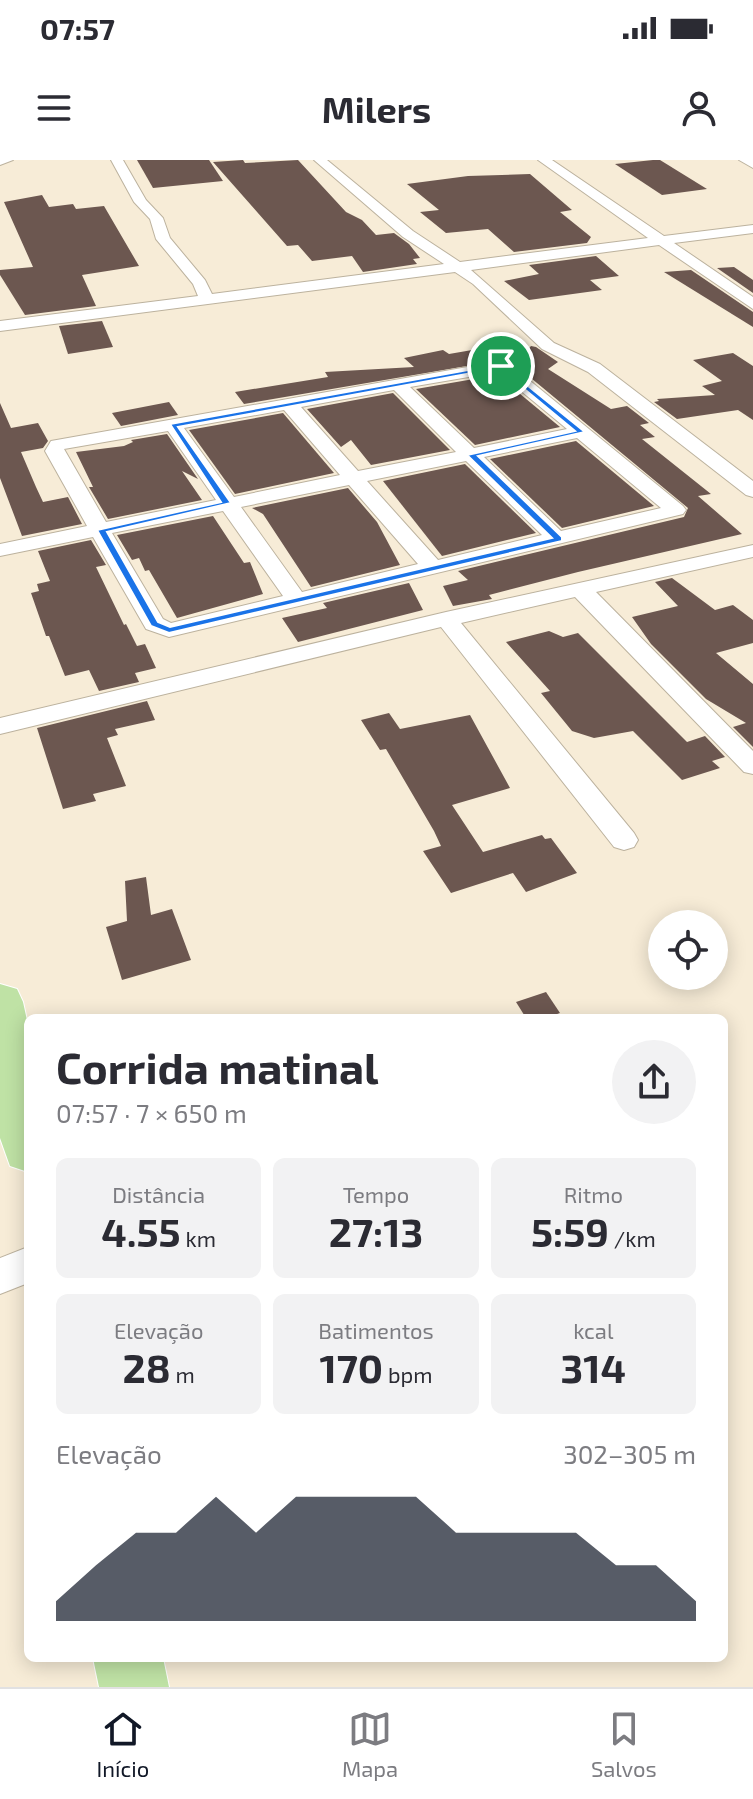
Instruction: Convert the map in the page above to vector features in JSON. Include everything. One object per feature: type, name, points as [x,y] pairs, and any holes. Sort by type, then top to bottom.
[{"type":"main road","points":[[0,1002],[24,1129]]},
{"type":"main road","points":[[129,1662],[134,1687]]},
{"type":"street","points":[[0,161],[7,160]]},
{"type":"street","points":[[117,160],[141,202],[156,218],[163,239],[200,283],[207,299]]},
{"type":"street","points":[[320,160],[408,234],[478,281],[548,346],[594,368],[753,491]]},
{"type":"street","points":[[544,160],[753,304]]},
{"type":"street","points":[[745,160],[753,164]]},
{"type":"street","points":[[0,326],[753,229]]},
{"type":"street","points":[[501,366],[676,510],[169,630],[154,624],[54,451],[58,445],[398,385],[501,366]]},
{"type":"street","points":[[398,385],[558,539]]},
{"type":"street","points":[[289,405],[433,568]]},
{"type":"street","points":[[173,425],[296,599]]},
{"type":"street","points":[[0,550],[581,432]]},
{"type":"street","points":[[0,726],[446,619],[753,551]]},
{"type":"street","points":[[580,589],[753,766]]},
{"type":"street","points":[[446,619],[624,840]]},
{"type":"street","points":[[0,1276],[24,1267]]},
{"type":"building","points":[[137,160],[209,160],[223,181],[153,188]]},
{"type":"building","points":[[243,160],[245,163],[298,160],[346,212],[362,220],[376,235],[394,233],[409,244],[420,258],[413,259],[417,264],[363,272],[352,256],[312,261],[298,245],[287,246],[213,162]]},
{"type":"building","points":[[660,160],[707,189],[662,195],[615,164]]},
{"type":"building","points":[[530,174],[572,210],[560,212],[591,237],[587,243],[514,252],[488,229],[446,233],[420,212],[439,210],[407,184],[468,176]]},
{"type":"building","points":[[42,195],[49,207],[73,204],[76,209],[104,206],[139,266],[82,275],[96,306],[25,315],[0,275],[0,270],[33,267],[4,202]]},
{"type":"building","points":[[596,256],[619,276],[590,280],[602,290],[529,300],[504,281],[539,274],[529,265]]},
{"type":"building","points":[[734,267],[753,280],[753,293],[717,268]]},
{"type":"building","points":[[691,270],[753,312],[753,327],[664,272]]},
{"type":"building","points":[[102,321],[113,347],[68,354],[59,326]]},
{"type":"building","points":[[507,344],[522,356],[531,346],[536,347],[558,362],[548,369],[611,409],[627,406],[649,423],[640,425],[655,437],[642,439],[711,494],[698,496],[742,534],[578,572],[489,595],[492,599],[453,606],[443,586],[468,580],[458,571],[684,517],[688,508],[508,359],[244,404],[235,392],[328,377],[325,372],[414,367],[404,358],[443,350],[449,354]]},
{"type":"building","points":[[733,353],[753,366],[753,420],[738,410],[677,419],[654,402],[659,401],[657,399],[715,395],[702,386],[722,381],[693,360]]},
{"type":"building","points":[[497,375],[560,427],[475,445],[416,389]]},
{"type":"building","points":[[393,393],[450,450],[371,465],[351,440],[341,447],[307,409]]},
{"type":"building","points":[[169,402],[178,415],[121,426],[112,413]]},
{"type":"building","points":[[0,403],[11,428],[38,423],[48,441],[43,448],[21,452],[36,487],[43,502],[68,497],[82,524],[22,536],[0,478]]},
{"type":"building","points":[[283,413],[334,473],[235,494],[189,430]]},
{"type":"building","points":[[167,434],[198,479],[182,471],[202,500],[108,519],[89,487],[93,487],[76,452],[124,446],[133,442],[131,440]]},
{"type":"building","points":[[576,441],[654,506],[562,528],[490,459]]},
{"type":"building","points":[[465,464],[536,533],[442,556],[383,481]]},
{"type":"building","points":[[348,488],[377,522],[400,565],[311,587],[263,514],[252,508]]},
{"type":"building","points":[[213,516],[244,563],[250,562],[263,594],[177,618],[149,570],[145,571],[139,558],[132,560],[117,535]]},
{"type":"building","points":[[91,540],[106,565],[96,567],[124,625],[137,646],[145,644],[156,668],[135,673],[139,682],[99,691],[89,670],[65,676],[49,636],[46,636],[31,593],[39,591],[37,584],[50,581],[38,551]]},
{"type":"building","points":[[672,578],[715,610],[733,605],[753,620],[753,643],[716,653],[753,684],[753,747],[733,727],[746,723],[706,699],[651,644],[632,617],[678,606],[655,582]]},
{"type":"building","points":[[409,583],[423,610],[298,642],[282,618],[327,608],[323,603]]},
{"type":"building","points":[[549,631],[563,637],[578,633],[687,742],[705,736],[725,757],[712,761],[720,768],[682,780],[633,731],[594,738],[572,731],[541,693],[550,691],[506,642]]},
{"type":"building","points":[[147,701],[155,720],[115,729],[118,735],[107,738],[126,786],[93,794],[96,801],[63,809],[37,728]]},
{"type":"building","points":[[389,713],[400,729],[470,715],[510,788],[452,805],[483,852],[542,835],[545,839],[551,838],[577,873],[526,892],[513,873],[451,893],[423,851],[441,846],[434,831],[386,749],[380,750],[361,720]]},
{"type":"building","points":[[146,877],[151,915],[172,909],[191,960],[122,980],[106,927],[127,921],[125,881]]},
{"type":"building","points":[[546,992],[560,1013],[524,1014],[516,1002]]},
{"type":"route","points":[[501,366],[581,432],[472,455],[558,539],[169,630],[154,624],[102,530],[226,503],[173,425],[501,366]]}]
